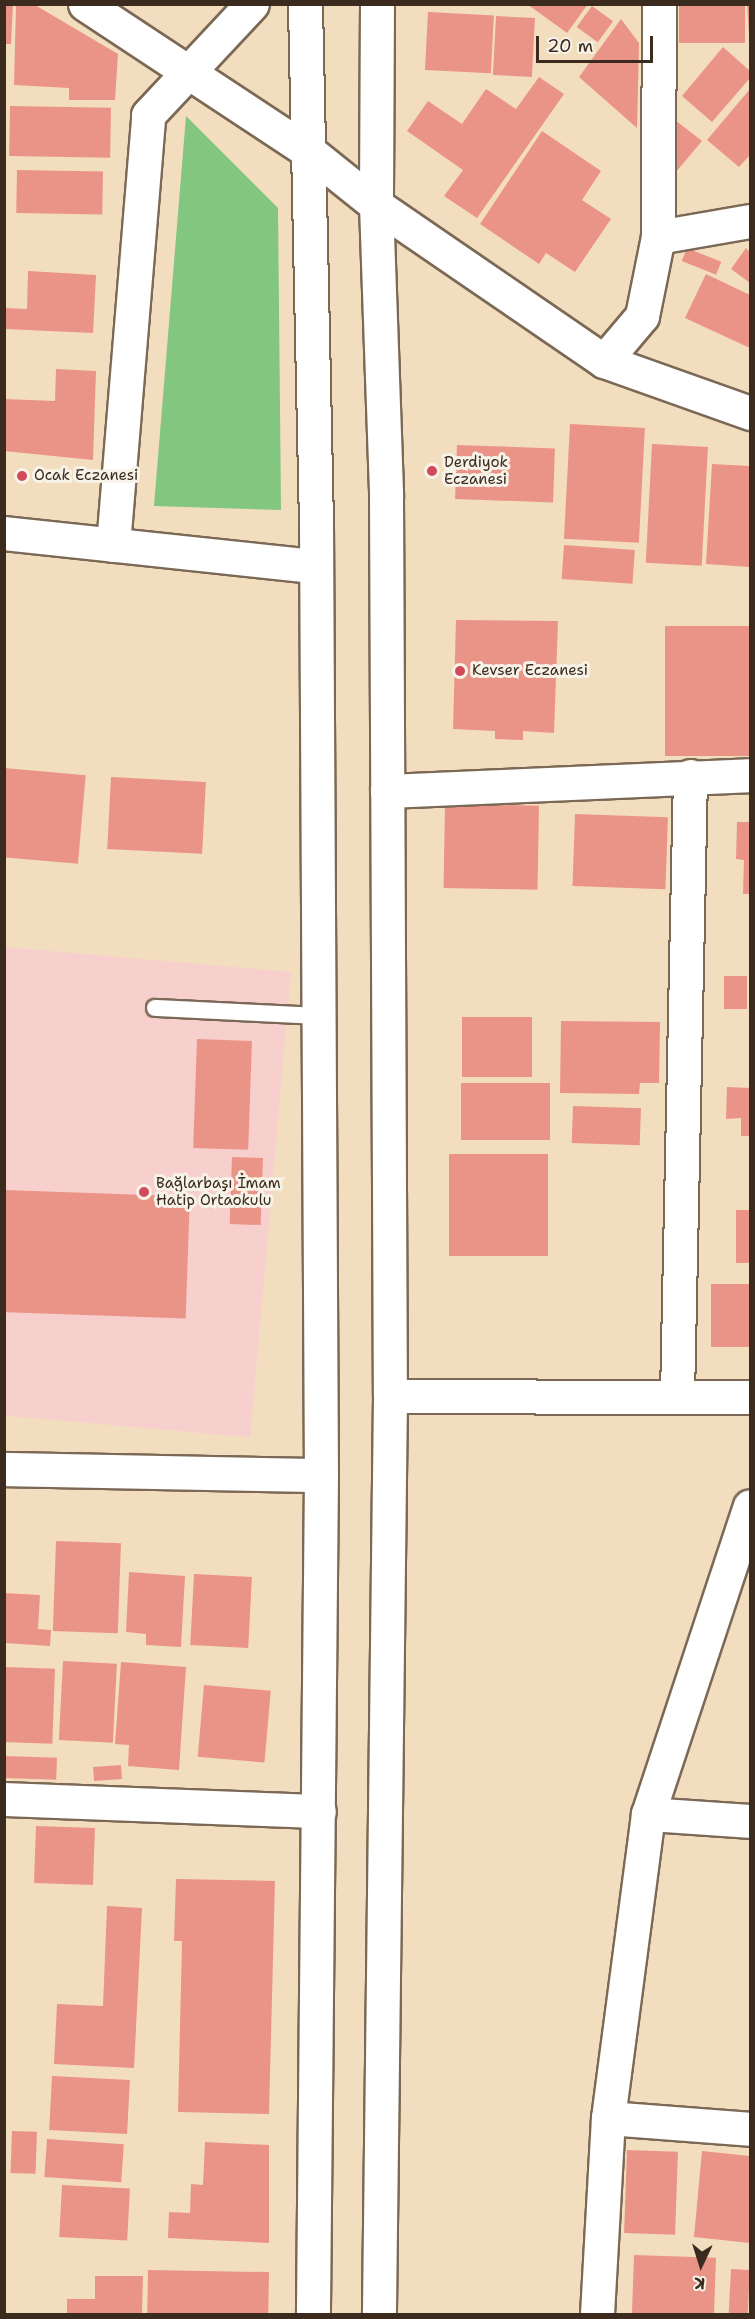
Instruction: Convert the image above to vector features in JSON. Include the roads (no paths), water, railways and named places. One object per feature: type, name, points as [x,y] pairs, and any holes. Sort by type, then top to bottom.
[{"type":"main road","points":[[85,4],[311,153],[376,205],[604,361],[750,413]]},
{"type":"main road","points":[[113,545],[148,115],[190,74],[252,4]]},
{"type":"main road","points":[[305,4],[311,153],[321,1475],[313,2314]]},
{"type":"main road","points":[[376,4],[376,205],[386,497],[390,1396],[379,2314]]},
{"type":"main road","points":[[604,361],[642,316],[658,237],[659,4]]},
{"type":"main road","points":[[658,237],[750,221]]},
{"type":"main road","points":[[4,533],[315,566]]},
{"type":"main road","points":[[387,790],[750,775]]},
{"type":"main road","points":[[677,1396],[690,776]]},
{"type":"main road","points":[[390,1396],[750,1397]]},
{"type":"main road","points":[[4,1469],[321,1475]]},
{"type":"main road","points":[[597,2314],[608,2118],[648,1814],[750,1506]]},
{"type":"main road","points":[[4,1799],[319,1811]]},
{"type":"main road","points":[[648,1814],[750,1821]]},
{"type":"main road","points":[[608,2118],[750,2129]]},
{"type":"lane","points":[[155,1008],[316,1016]]},
{"type":"place","name":"Derdiyok Eczanesi","points":[[432,471]]},
{"type":"place","name":"Ocak Eczanesi","points":[[22,476]]},
{"type":"place","name":"Kevser Eczanesi","points":[[460,671]]},
{"type":"place","name":"Bağlarbaşı İmam Hatip Ortaokulu","points":[[144,1192]]}]
